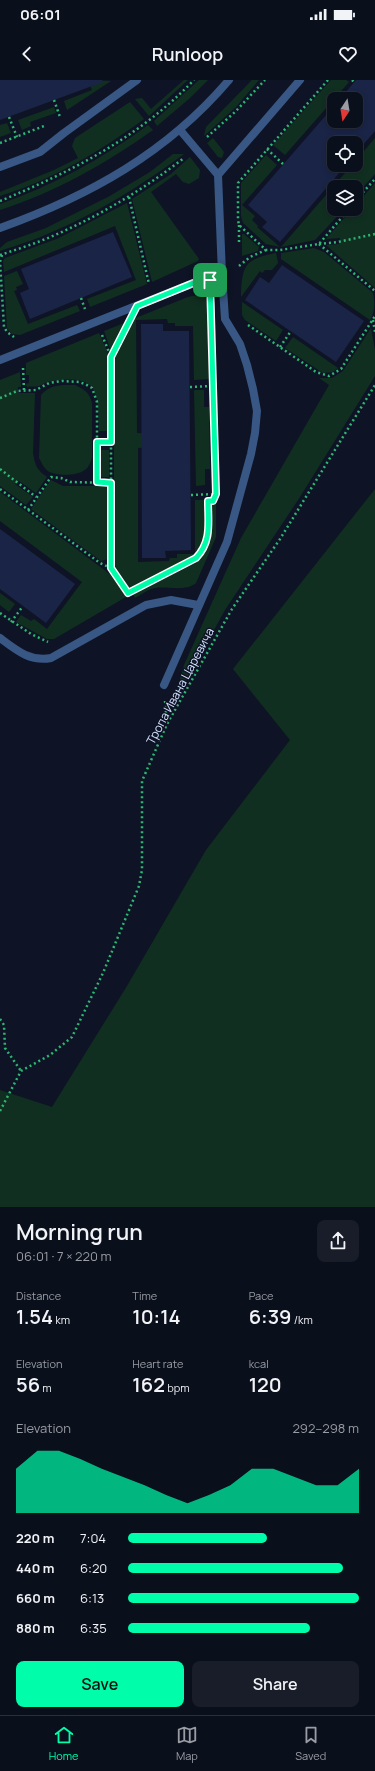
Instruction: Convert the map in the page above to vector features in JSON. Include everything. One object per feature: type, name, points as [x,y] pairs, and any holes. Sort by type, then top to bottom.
[{"type":"street","points":[[0,167],[40,152],[70,128],[137,80]]},
{"type":"street","points":[[0,228],[73,198],[131,167],[180,130],[229,80]]},
{"type":"street","points":[[218,175],[300,80]]},
{"type":"street","points":[[164,685],[226,542],[251,454],[257,411],[254,389],[240,344],[225,319],[218,175],[180,130]]},
{"type":"street","points":[[0,360],[196,282],[210,280],[222,274]]},
{"type":"street","points":[[0,638],[19,653],[36,659],[47,659],[60,655],[146,605],[170,600],[198,605]]},
{"type":"path","points":[[0,201],[78,166],[114,145],[149,120],[194,80]]},
{"type":"path","points":[[239,246],[238,183],[328,80]]},
{"type":"path","points":[[54,100],[61,118]]},
{"type":"path","points":[[9,117],[17,137]]},
{"type":"path","points":[[267,149],[284,164]]},
{"type":"path","points":[[363,192],[375,178]]},
{"type":"path","points":[[111,568],[111,357],[137,306],[132,293],[150,285],[129,197]]},
{"type":"path","points":[[318,244],[343,216]]},
{"type":"path","points":[[239,225],[266,250]]},
{"type":"path","points":[[222,274],[238,266],[250,257],[266,250],[280,250],[338,242],[375,234]]},
{"type":"path","points":[[318,244],[375,291]]},
{"type":"path","points":[[2,255],[0,262],[4,326],[11,336],[20,338]]},
{"type":"path","points":[[238,260],[238,266]]},
{"type":"path","points":[[81,298],[86,312],[91,310]]},
{"type":"path","points":[[374,318],[375,332]]},
{"type":"path","points":[[243,322],[316,372],[329,376],[341,369],[374,318]]},
{"type":"path","points":[[128,593],[196,558],[202,552],[207,542],[208,501],[213,501],[216,494],[211,325]]},
{"type":"path","points":[[280,347],[291,331]]},
{"type":"path","points":[[17,369],[23,367],[24,390]]},
{"type":"path","points":[[0,398],[24,390],[36,390],[49,383],[62,381],[79,382],[92,388],[97,402],[97,482]]},
{"type":"path","name":"Тропа Ивана Царевича","points":[[21,1071],[50,1055],[72,1037],[103,973],[140,886],[142,870],[142,781],[167,724],[232,609],[280,539],[375,385]]},
{"type":"path","points":[[190,387],[212,386]]},
{"type":"path","points":[[97,442],[111,442]]},
{"type":"path","points":[[0,469],[36,497]]},
{"type":"path","points":[[28,510],[51,477],[61,478],[70,482],[111,483]]},
{"type":"path","points":[[0,489],[100,563],[111,568],[130,597],[124,601]]},
{"type":"path","points":[[191,495],[216,494]]},
{"type":"path","points":[[11,622],[23,606]]},
{"type":"path","points":[[0,614],[31,634],[50,643]]},
{"type":"path","points":[[164,685],[167,724]]},
{"type":"path","points":[[0,1019],[4,1025],[5,1048],[21,1071],[0,1110]]},
{"type":"green space","points":[[88,80],[111,81],[67,110],[64,101],[92,90]]},
{"type":"green space","points":[[184,80],[188,80],[149,116],[135,99],[142,98],[151,109]]},
{"type":"green space","points":[[199,80],[208,80],[190,98],[157,126],[154,121]]},
{"type":"green space","points":[[252,80],[259,80],[236,107],[204,136],[206,127]]},
{"type":"green space","points":[[331,80],[346,80],[349,82],[340,92],[327,92],[327,107],[285,155],[273,145]]},
{"type":"green space","points":[[130,102],[144,119],[128,131],[75,164],[38,182],[0,196],[0,192],[54,170],[78,158],[72,146],[75,138]]},
{"type":"green space","points":[[54,107],[56,113],[30,122],[31,126],[22,130],[18,120]]},
{"type":"green space","points":[[7,123],[11,133],[0,137],[0,125]]},
{"type":"green space","points":[[148,125],[153,130],[98,166],[41,195],[0,210],[0,204],[20,197],[77,170],[113,149]]},
{"type":"green space","points":[[213,138],[224,152],[222,158],[218,157],[207,143]]},
{"type":"green space","points":[[375,138],[375,174],[363,187],[363,180],[339,180],[346,172],[363,172],[363,150],[364,151]]},
{"type":"green space","points":[[173,154],[184,154],[136,187],[87,216],[46,235],[0,251],[0,248],[7,242],[46,228],[108,197],[150,172]]},
{"type":"green space","points":[[266,155],[277,165],[242,205],[255,216],[252,220],[258,226],[257,227],[280,247],[266,244],[243,223],[241,216],[241,183]]},
{"type":"green space","points":[[190,157],[200,170],[199,178],[189,184],[183,182],[176,174],[151,192],[199,259],[198,261],[152,282],[132,199],[171,174]]},
{"type":"green space","points":[[375,183],[375,288],[326,245],[339,244],[340,238],[326,239],[346,216],[363,216],[363,197]]},
{"type":"green space","points":[[327,194],[327,216],[337,216],[315,240],[281,247]]},
{"type":"green space","points":[[127,203],[147,284],[90,307],[87,299],[136,280],[115,226],[4,272],[3,261],[5,258],[59,238]]},
{"type":"green space","points":[[242,234],[244,234],[259,247],[258,251],[242,256]]},
{"type":"green space","points":[[314,248],[324,252],[373,293],[374,307],[370,320],[281,259],[281,253]]},
{"type":"green space","points":[[276,253],[278,263],[272,270],[265,270],[262,273],[260,271],[241,297],[242,278],[247,266],[251,261],[257,258]]},
{"type":"green space","points":[[17,271],[23,284],[16,287],[17,290],[14,291],[28,324],[77,305],[80,311],[20,335],[12,334],[7,328],[4,276]]},
{"type":"green space","points":[[198,295],[209,299],[209,379],[194,380],[193,326],[175,326],[175,323],[168,323],[167,319],[136,320],[137,433],[150,434],[150,447],[138,448],[138,562],[169,561],[170,558],[177,558],[177,554],[195,554],[195,500],[205,500],[204,536],[200,549],[196,555],[130,589],[115,566],[114,561],[114,357],[133,319],[188,297]]},
{"type":"green space","points":[[242,302],[283,330],[276,341],[245,320],[242,315]]},
{"type":"green space","points":[[127,322],[111,351],[104,331]]},
{"type":"green space","points":[[371,328],[375,350],[375,376],[300,497],[225,610],[180,692],[177,690],[184,665],[241,538],[329,385],[319,378],[332,378],[343,371]]},
{"type":"green space","points":[[99,333],[109,356],[109,431],[99,431],[98,406],[96,397],[93,389],[88,384],[80,381],[68,380],[49,382],[39,386],[27,387],[26,384],[29,383],[29,375],[26,375],[26,363]]},
{"type":"green space","points":[[293,337],[338,368],[333,372],[323,373],[285,348]]},
{"type":"green space","points":[[20,372],[21,387],[18,387],[18,393],[35,393],[33,453],[37,467],[47,477],[36,493],[19,481],[15,484],[33,497],[26,505],[0,486],[0,380]]},
{"type":"green space","points":[[61,385],[75,385],[86,392],[92,403],[92,458],[88,467],[80,473],[60,475],[48,471],[39,458],[41,395],[52,387]]},
{"type":"green space","points":[[194,390],[204,390],[204,407],[209,407],[210,469],[205,469],[205,485],[196,486]]},
{"type":"green space","points":[[99,450],[109,450],[109,477],[99,477]]},
{"type":"green space","points":[[51,480],[63,486],[107,486],[108,559],[101,561],[31,509]]},
{"type":"green space","points":[[375,489],[375,1207],[0,1207],[0,1090],[52,1107],[127,986],[206,850],[290,740],[233,669]]},
{"type":"green space","points":[[0,492],[115,578],[126,597],[54,639],[47,639],[16,622],[21,615],[31,621],[34,619],[47,629],[82,582],[0,521]]},
{"type":"green space","points":[[211,504],[216,504],[216,537],[196,583],[192,586],[182,588],[152,589],[135,598],[133,594],[196,563],[202,556],[209,543]]},
{"type":"green space","points":[[0,593],[15,604],[9,612],[0,605]]},
{"type":"building","points":[[0,80],[102,80],[103,82],[0,120]]},
{"type":"building","points":[[356,80],[375,80],[375,131],[363,145],[363,136],[327,136],[327,172],[340,172],[333,180],[327,180],[327,187],[280,242],[262,227],[267,222],[248,205],[327,114],[327,128],[363,128],[363,92],[346,92]]},
{"type":"building","points":[[113,232],[132,277],[30,319],[20,293],[29,289],[21,269]]},
{"type":"building","points":[[282,265],[364,321],[336,362],[245,300],[260,277],[269,283]]},
{"type":"building","points":[[141,324],[163,324],[163,331],[189,331],[191,550],[165,551],[166,558],[142,558]]},
{"type":"building","points":[[0,529],[75,584],[46,623],[0,589]]},
{"type":"route","points":[[210,280],[216,494],[213,501],[208,501],[207,542],[202,552],[196,558],[128,593],[111,568],[111,483],[97,482],[97,442],[111,442],[111,357],[137,306],[196,282],[210,280]]}]
